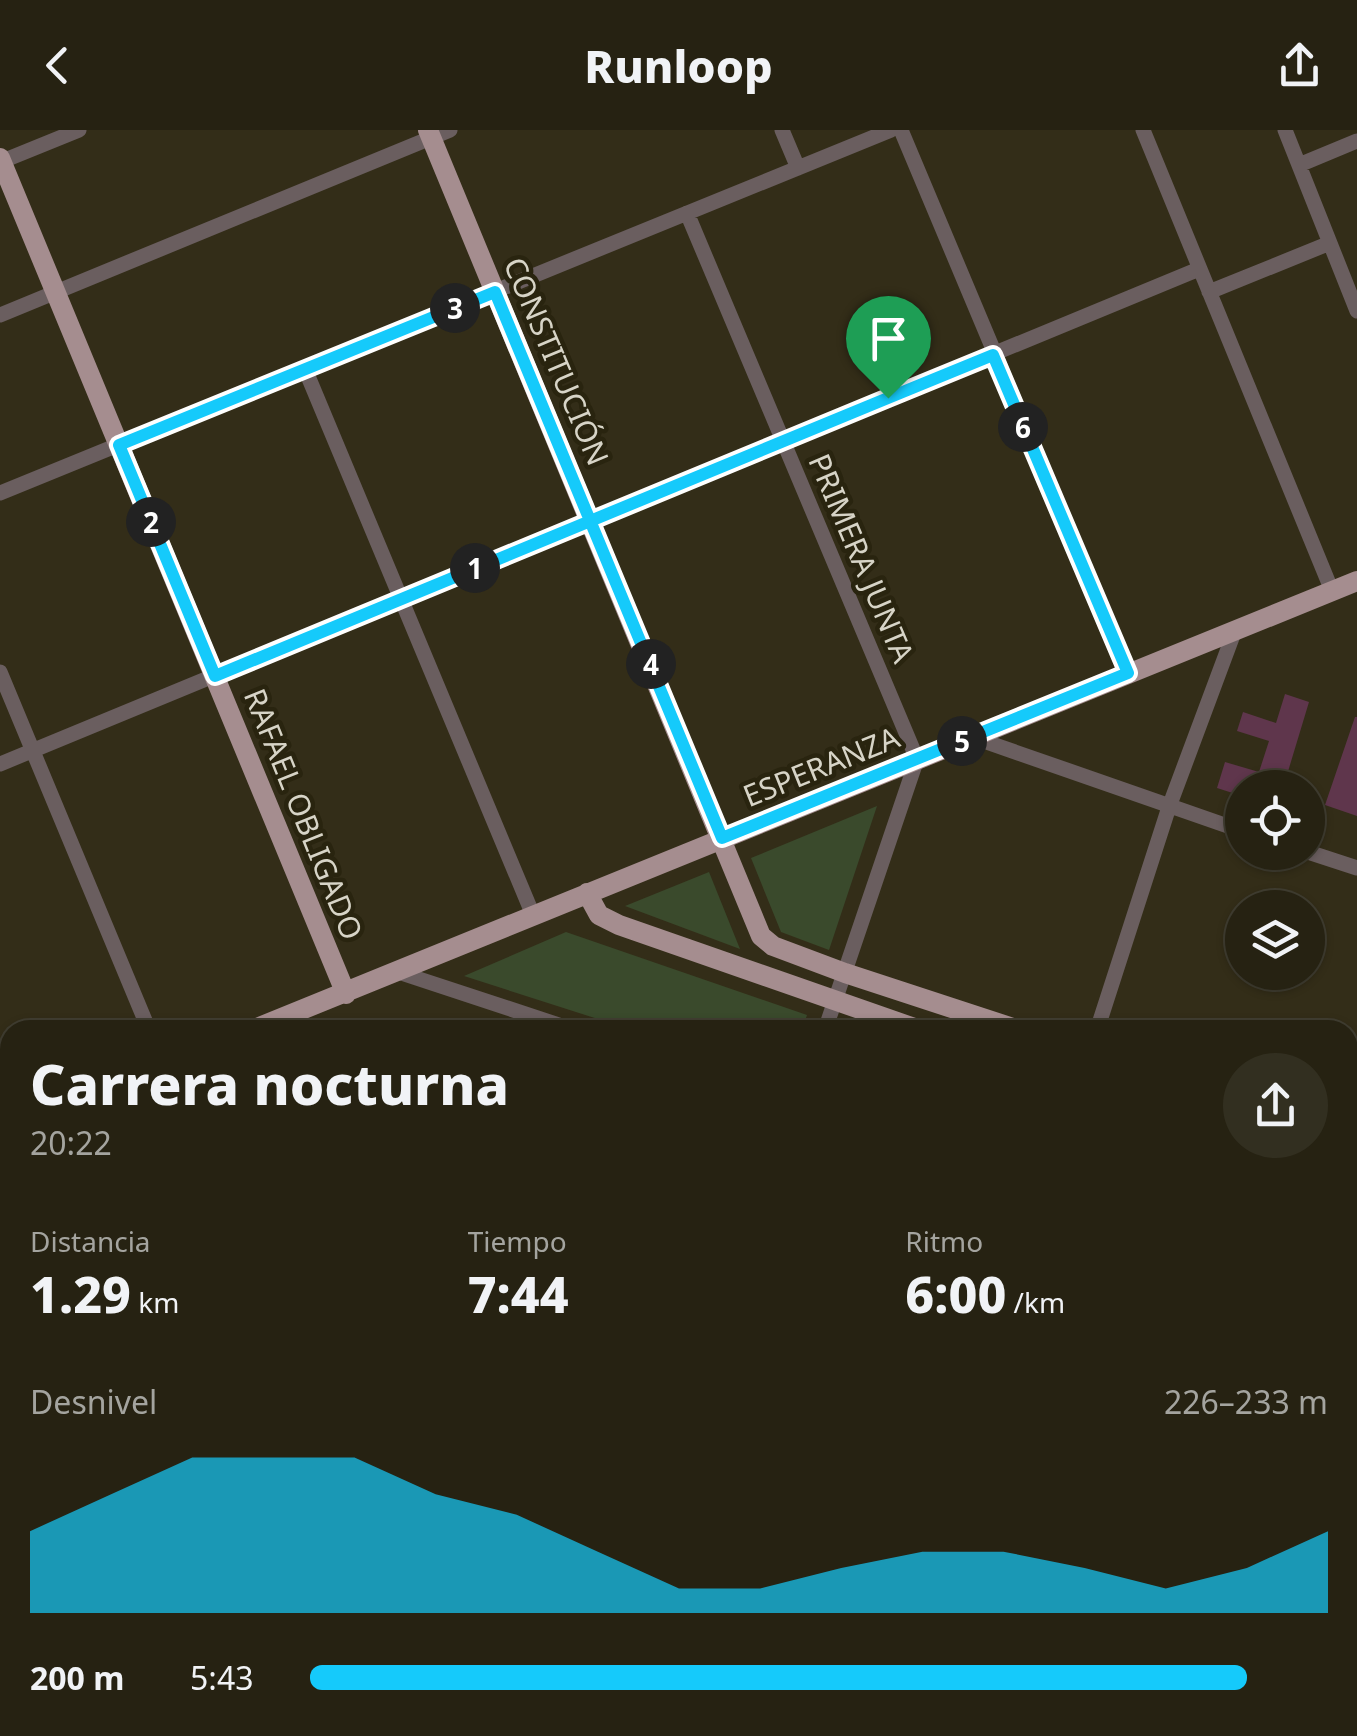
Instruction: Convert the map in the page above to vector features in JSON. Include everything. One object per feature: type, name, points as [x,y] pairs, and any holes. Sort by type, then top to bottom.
[{"type":"main road","name":"CONSTITUCIÓN","points":[[436,132],[495,292],[761,936],[773,946],[988,1020]]},
{"type":"main road","name":"RAFAEL OBLIGADO","points":[[0,161],[346,994]]},
{"type":"main road","name":"ESPERANZA","points":[[286,1020],[533,915],[1357,581]]},
{"type":"main road","points":[[587,893],[598,915],[619,926],[892,1020]]},
{"type":"street","points":[[0,161],[78,130]]},
{"type":"street","points":[[782,130],[798,168]]},
{"type":"street","points":[[0,494],[892,130]]},
{"type":"street","points":[[901,130],[1128,673]]},
{"type":"street","points":[[1143,130],[1332,591]]},
{"type":"street","points":[[1285,130],[1357,310]]},
{"type":"street","points":[[0,315],[436,132]]},
{"type":"street","points":[[1299,165],[1357,142]]},
{"type":"street","name":"PRIMERA JUNTA","points":[[687,213],[917,759]]},
{"type":"street","points":[[1208,292],[1330,243]]},
{"type":"street","points":[[0,764],[1199,269]]},
{"type":"street","points":[[305,369],[533,915]]},
{"type":"street","points":[[1100,1020],[1169,807],[1235,630]]},
{"type":"street","points":[[0,672],[145,1020]]},
{"type":"street","points":[[972,737],[1225,825]]},
{"type":"street","points":[[829,1020],[917,759]]},
{"type":"street","points":[[1325,858],[1357,868]]},
{"type":"street","points":[[400,973],[529,1020]]},
{"type":"green space","points":[[877,806],[829,950],[781,932],[751,858]]},
{"type":"green space","points":[[709,872],[740,949],[625,906]]},
{"type":"green space","points":[[566,932],[807,1015],[805,1020],[601,1020],[464,976]]},
{"type":"building","points":[[1285,694],[1309,702],[1288,770],[1260,770],[1269,741],[1237,731],[1243,712],[1276,723]]},
{"type":"building","points":[[1355,717],[1357,717],[1357,816],[1325,805]]},
{"type":"building","points":[[1225,762],[1252,770],[1225,770],[1225,791],[1217,788]]},
{"type":"route","points":[[888,398],[783,441],[592,520],[307,638],[215,676],[119,445],[495,292],[592,520],[722,838],[1128,673],[993,355],[888,398]]}]
